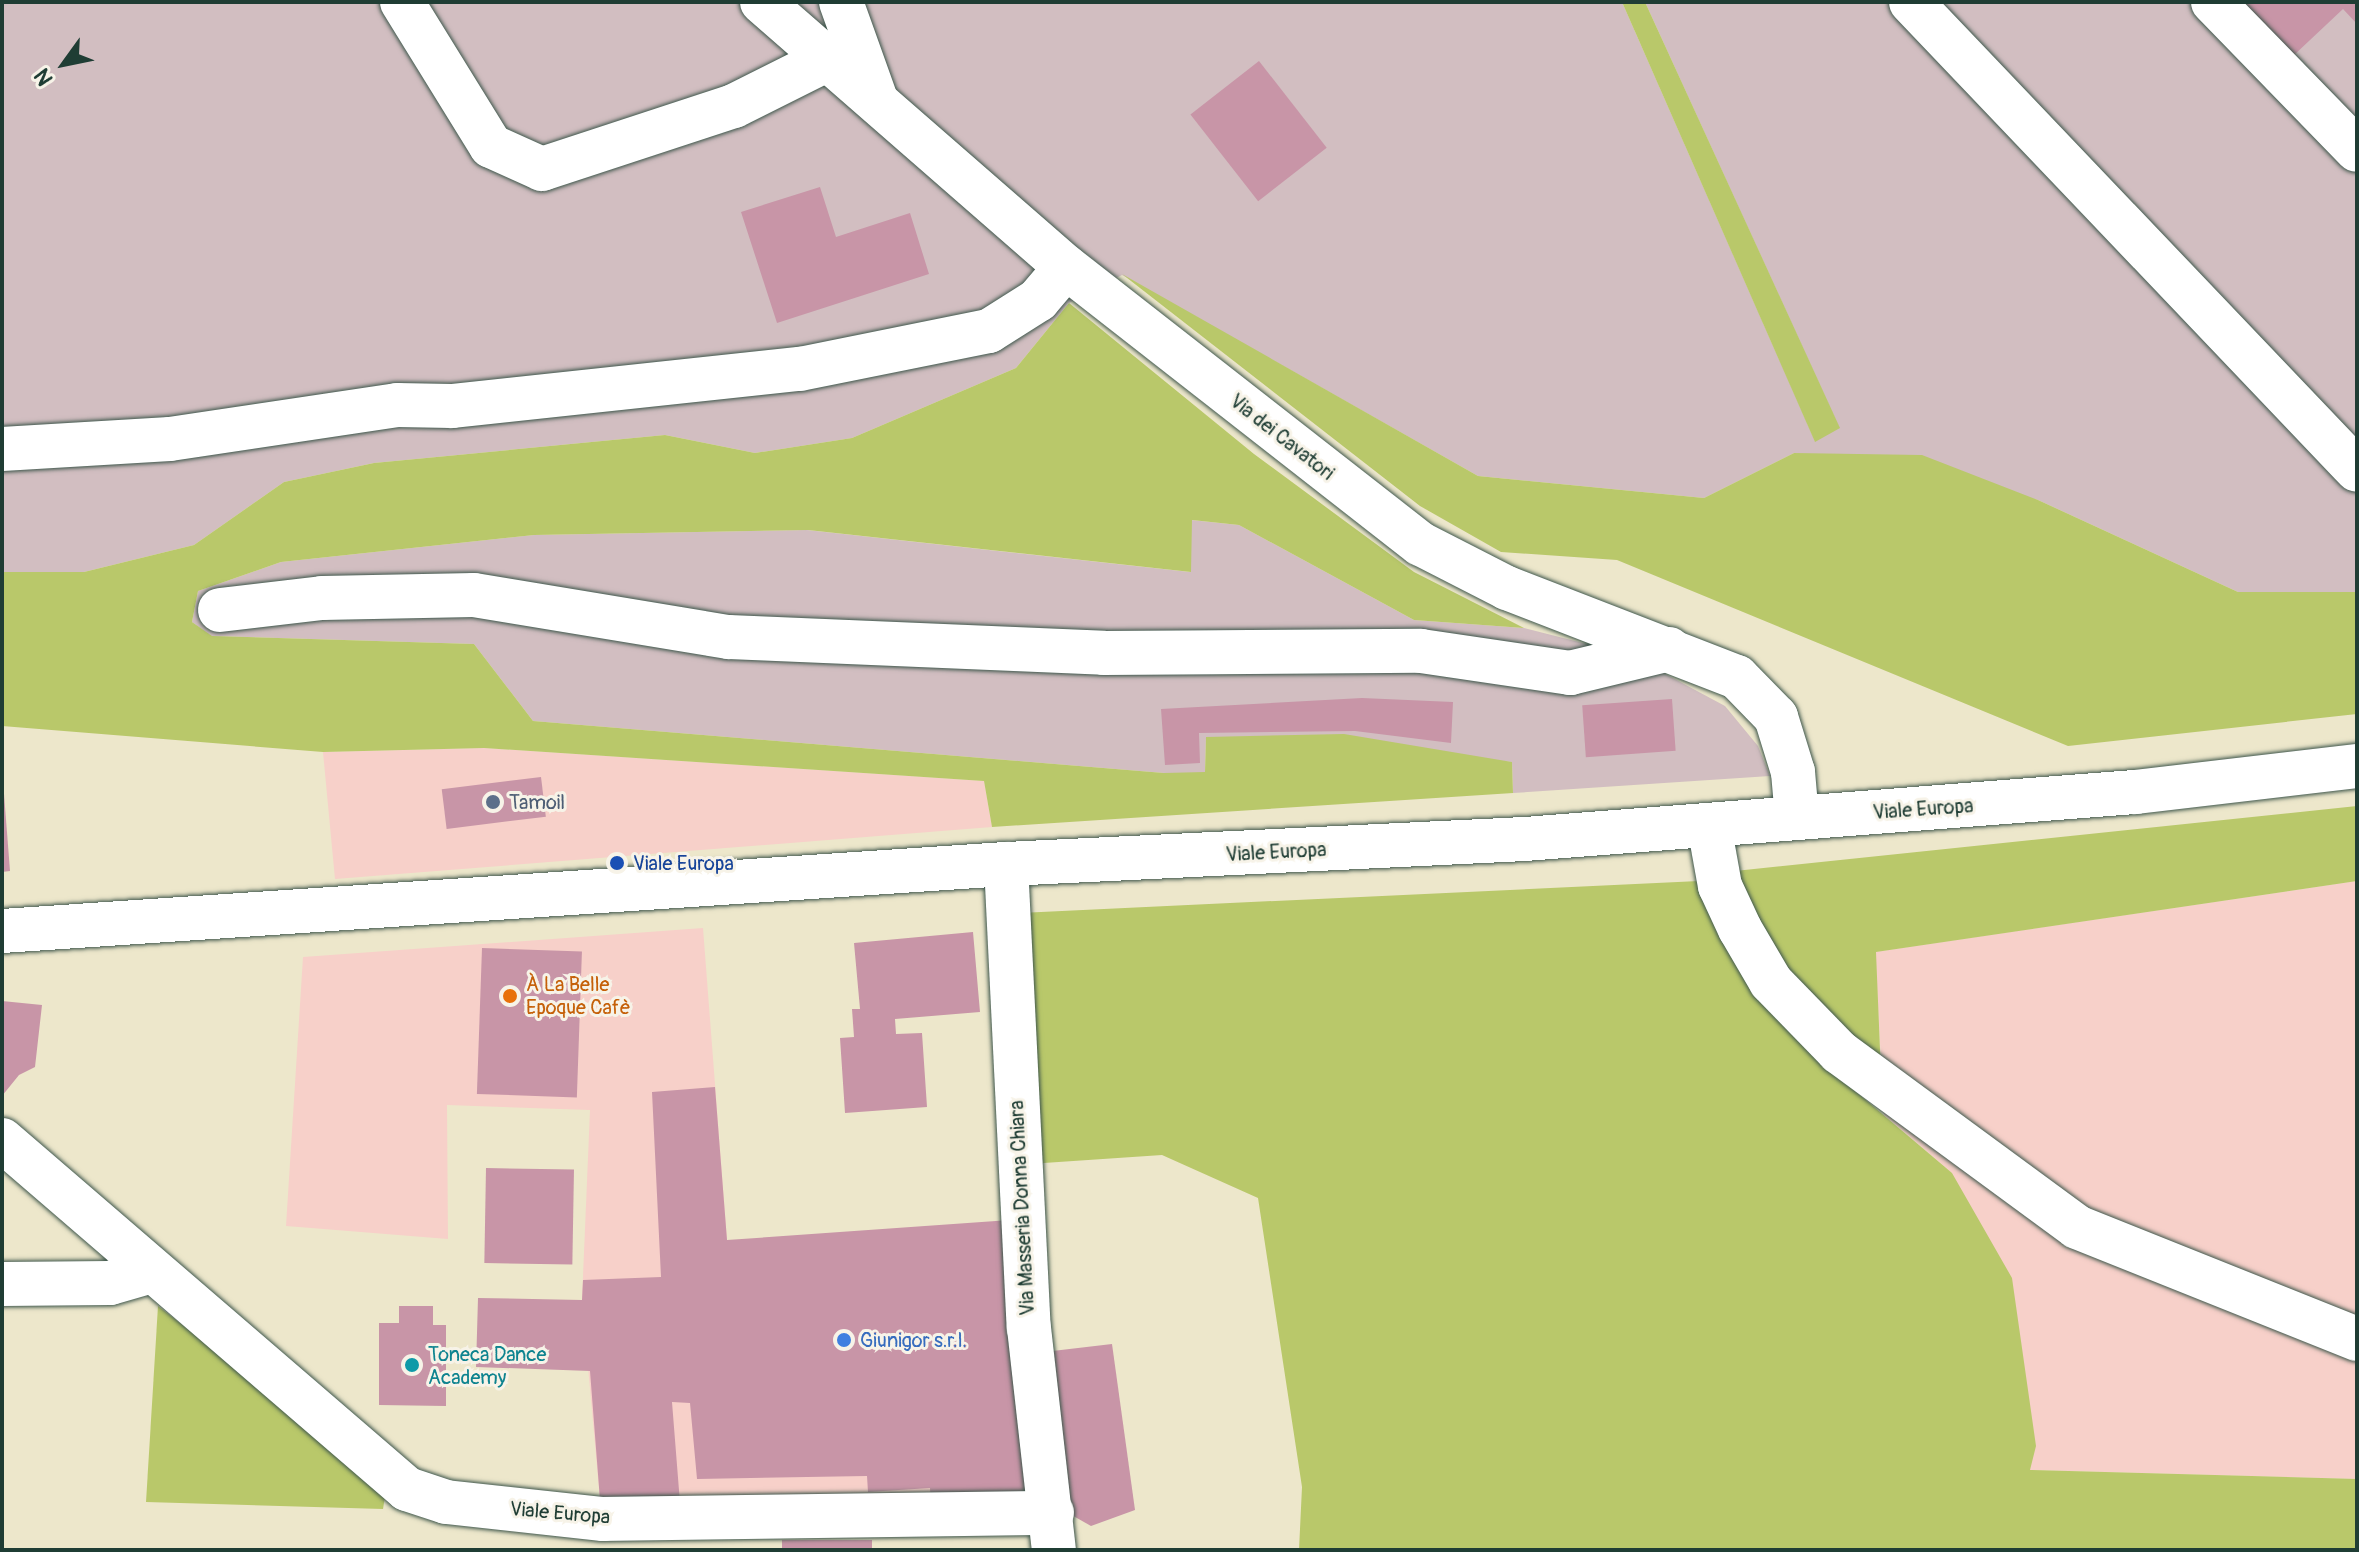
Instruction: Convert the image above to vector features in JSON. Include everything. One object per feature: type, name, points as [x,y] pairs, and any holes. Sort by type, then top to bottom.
[{"type":"street","points":[[402,2],[491,146],[542,169],[734,106],[828,59]]},
{"type":"street","name":"Via dei Cavatori","points":[[762,2],[1066,267],[1421,544],[1507,588],[1737,677],[1776,717],[1793,772],[1797,818]]},
{"type":"street","points":[[841,2],[877,102]]},
{"type":"street","points":[[1911,2],[2357,470]]},
{"type":"street","points":[[2213,2],[2357,150]]},
{"type":"street","points":[[2,449],[170,439],[397,405],[452,406],[800,369],[989,331],[1038,300],[1066,267]]},
{"type":"street","points":[[220,610],[322,598],[474,595],[729,637],[1104,653],[1421,651],[1570,673],[1669,649]]},
{"type":"street","name":"Viale Europa","points":[[2,931],[1006,864],[1709,825],[2135,792],[2357,766]]},
{"type":"street","points":[[1709,825],[1720,886],[1748,942],[1771,982],[1839,1052],[2077,1227],[2357,1339]]},
{"type":"street","name":"Via Masseria Donna Chiara","points":[[1006,864],[1029,1328],[1053,1531]]},
{"type":"street","name":"Viale Europa","points":[[2,1140],[370,1461],[407,1489],[446,1502],[603,1519],[1053,1531]]},
{"type":"street","points":[[2,1284],[110,1283],[152,1271]]},
{"type":"shaded area","points":[[2,2],[1622,2],[1815,441],[1839,427],[1645,2],[2357,2],[2357,592],[2238,592],[2038,500],[1794,453],[1704,498],[1478,476],[1122,275],[1069,303],[1016,368],[852,438],[755,453],[665,435],[374,463],[284,482],[194,545],[84,572],[2,572]]},
{"type":"shaded area","points":[[1191,520],[1239,525],[1414,620],[1524,628],[1630,655],[1725,706],[1758,746],[1770,776],[1513,793],[1512,762],[1206,738],[1205,773],[1164,773],[533,721],[474,644],[211,636],[192,622],[198,591],[281,562],[534,535],[807,530],[1190,572]]},
{"type":"shaded area","points":[[484,748],[984,781],[992,827],[335,879],[323,752]]},
{"type":"shaded area","points":[[2357,881],[2357,1479],[2029,1470],[1952,1173],[1884,1115],[1875,952]]},
{"type":"shaded area","points":[[703,928],[727,1240],[1037,1499],[600,1500],[582,1300],[590,1110],[447,1105],[448,1239],[286,1226],[303,957]]},
{"type":"green space","points":[[1622,2],[1645,2],[1840,428],[1815,442]]},
{"type":"green space","points":[[1122,274],[1478,476],[1704,498],[1794,453],[1922,455],[2038,500],[2238,592],[2357,592],[2357,714],[2068,746],[1617,560],[1501,552],[1420,506]]},
{"type":"green space","points":[[1069,303],[1254,454],[1414,572],[1524,628],[1414,620],[1239,525],[1192,520],[1191,572],[808,530],[534,535],[281,562],[198,591],[192,622],[212,636],[474,644],[533,721],[1164,773],[1205,772],[1206,737],[1344,734],[1512,762],[1513,793],[992,827],[984,781],[484,748],[323,752],[2,726],[2,572],[84,572],[194,545],[284,482],[374,463],[665,435],[755,453],[852,438],[1016,368]]},
{"type":"green space","points":[[2357,806],[2357,881],[1876,952],[1881,1074],[1812,1001],[1762,936],[1735,871]]},
{"type":"green space","points":[[1699,881],[1822,1063],[1952,1173],[2012,1278],[2036,1446],[2030,1470],[2357,1479],[2357,1550],[1299,1550],[1302,1487],[1258,1198],[1162,1155],[1029,1164],[1020,913]]},
{"type":"green space","points":[[158,1306],[387,1484],[383,1509],[146,1502]]},
{"type":"building","points":[[2242,2],[2357,2],[2357,24],[2343,9],[2293,56]]},
{"type":"building","points":[[1259,61],[1327,148],[1258,201],[1190,115]]},
{"type":"building","points":[[820,187],[836,237],[910,213],[929,274],[777,323],[741,212]]},
{"type":"building","points":[[1362,698],[1453,702],[1451,743],[1355,731],[1199,733],[1200,763],[1165,765],[1161,709]]},
{"type":"building","points":[[1672,699],[1676,751],[1586,757],[1582,705]]},
{"type":"building","points":[[2,768],[10,871],[2,872]]},
{"type":"building","points":[[541,777],[546,817],[447,829],[442,789]]},
{"type":"building","points":[[973,932],[980,1012],[895,1019],[896,1034],[922,1033],[927,1107],[845,1113],[840,1038],[854,1037],[852,1009],[860,1009],[854,943]]},
{"type":"building","points":[[482,948],[582,951],[577,1097],[477,1094]]},
{"type":"building","points":[[2,1001],[42,1005],[35,1067],[19,1075],[2,1096]]},
{"type":"building","name":"Giunigor s.r.l.","points":[[715,1087],[727,1240],[1010,1220],[1037,1499],[931,1505],[930,1488],[868,1492],[867,1476],[697,1479],[690,1403],[672,1402],[680,1503],[600,1500],[590,1371],[476,1367],[478,1298],[582,1300],[583,1280],[661,1277],[652,1092]]},
{"type":"building","points":[[486,1168],[574,1170],[572,1265],[484,1263]]},
{"type":"building","name":"Toneca Dance Academy","points":[[399,1306],[433,1306],[433,1325],[446,1325],[446,1406],[379,1405],[379,1323],[399,1323]]},
{"type":"building","points":[[1112,1344],[1135,1510],[1091,1526],[1061,1509],[1044,1352]]},
{"type":"building","points":[[782,1540],[872,1540],[872,1550],[782,1550]]},
{"type":"place","name":"Tamoil","points":[[493,802]]},
{"type":"place","name":"Viale Europa","points":[[617,863]]},
{"type":"place","name":"À La Belle Epoque Cafè","points":[[510,996]]},
{"type":"place","name":"Giunigor s.r.l.","points":[[844,1340]]},
{"type":"place","name":"Toneca Dance Academy","points":[[412,1365]]}]
